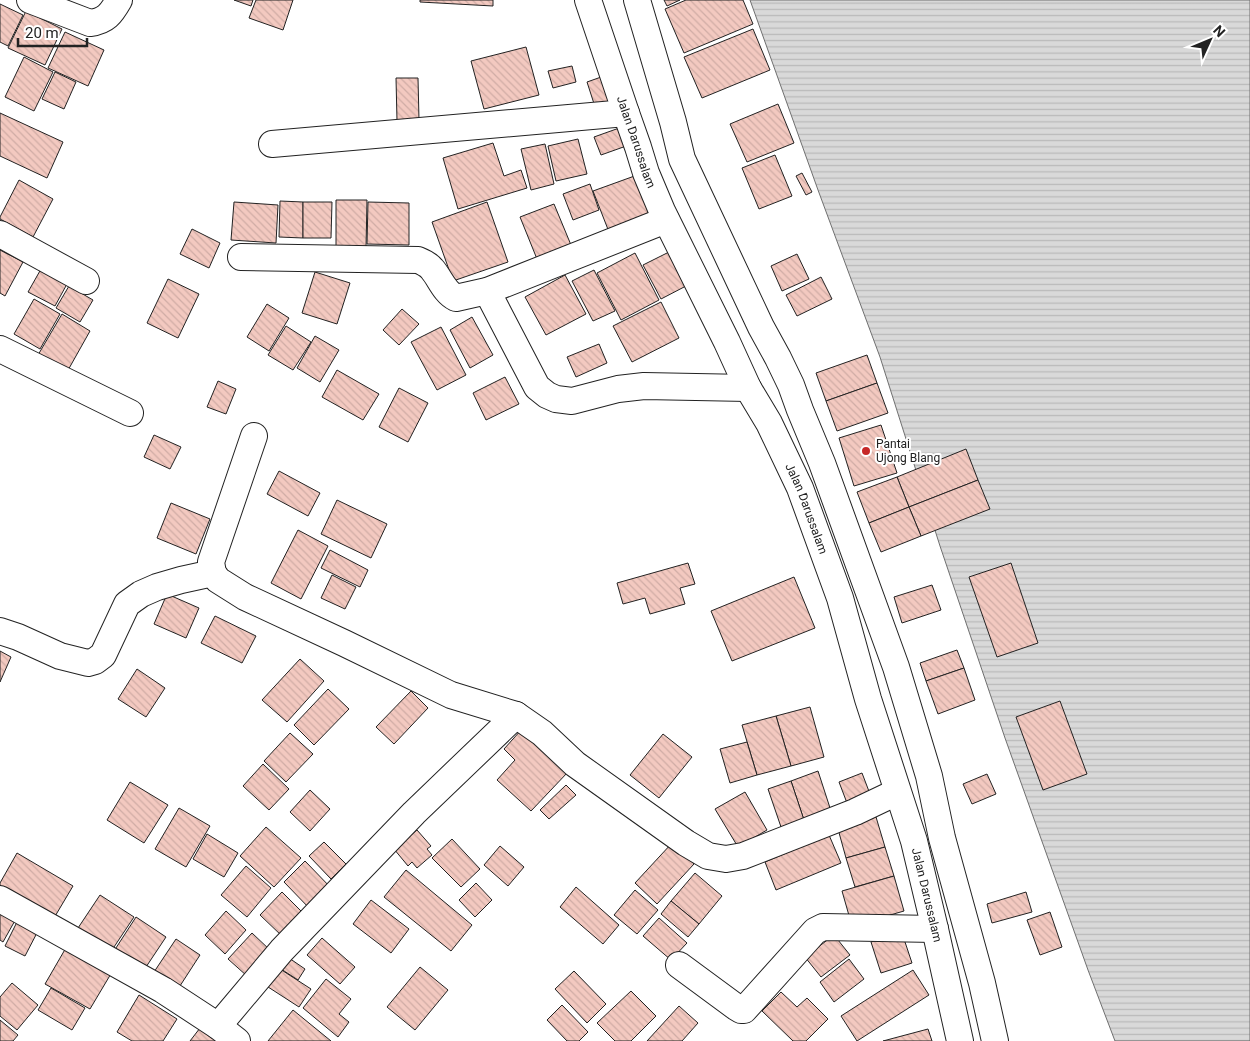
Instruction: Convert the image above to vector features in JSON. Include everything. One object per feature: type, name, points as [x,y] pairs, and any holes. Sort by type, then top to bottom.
[{"type":"street","points":[[30,0],[90,24],[106,18],[118,0]]},
{"type":"street","name":"Jalan Darussalam","points":[[588,0],[646,173],[666,220],[748,388],[769,423],[800,488],[840,598],[868,699],[914,841],[960,1041]]},
{"type":"street","points":[[637,0],[682,159],[761,328],[791,386],[822,463],[896,667],[929,776],[942,838],[982,982],[995,1041]]},
{"type":"street","points":[[272,144],[626,113]]},
{"type":"street","points":[[646,173],[682,159]]},
{"type":"street","points":[[241,257],[418,260],[432,268],[450,294],[456,298],[487,291],[666,220]]},
{"type":"street","points":[[0,234],[86,281]]},
{"type":"street","points":[[487,291],[537,387],[556,400],[572,401],[618,389],[644,386],[748,388]]},
{"type":"street","points":[[727,342],[761,328]]},
{"type":"street","points":[[0,349],[130,413]]},
{"type":"street","points":[[254,436],[211,562],[213,573],[218,580],[245,597],[452,696],[516,715],[542,733],[575,764],[686,844],[708,856],[726,859],[743,856],[855,812],[897,792]]},
{"type":"street","points":[[0,631],[60,656],[88,663],[95,662],[103,655],[126,604],[140,594],[157,587],[213,573]]},
{"type":"street","points":[[0,900],[163,990],[228,1033],[282,950],[414,813],[516,715]]},
{"type":"street","points":[[679,965],[736,1007],[744,1010],[815,931],[823,927],[935,929]]},
{"type":"shaded area","points":[[750,0],[1250,0],[1250,1041],[1115,1041],[1005,738],[940,546],[880,357]]},
{"type":"building","points":[[234,0],[253,0],[251,6]]},
{"type":"building","points":[[256,0],[293,0],[283,30],[249,18]]},
{"type":"building","points":[[420,0],[493,0],[493,6],[420,2]]},
{"type":"building","points":[[664,0],[680,0],[667,6]]},
{"type":"building","points":[[686,0],[743,0],[753,24],[684,53],[665,9]]},
{"type":"building","points":[[0,4],[23,15],[8,46],[0,42]]},
{"type":"building","points":[[26,11],[62,29],[45,65],[8,48]]},
{"type":"building","points":[[753,29],[770,70],[702,98],[684,57]]},
{"type":"building","points":[[65,32],[104,50],[88,86],[48,68]]},
{"type":"building","points":[[526,47],[539,95],[484,109],[471,61]]},
{"type":"building","points":[[24,57],[53,72],[34,111],[5,97]]},
{"type":"building","points":[[572,66],[576,82],[553,88],[548,71]]},
{"type":"building","points":[[55,72],[76,82],[64,109],[42,99]]},
{"type":"building","points":[[604,76],[615,107],[597,113],[587,82]]},
{"type":"building","points":[[396,78],[418,78],[419,120],[397,121]]},
{"type":"building","points":[[778,104],[794,143],[747,162],[730,124]]},
{"type":"building","points":[[0,113],[63,142],[47,178],[0,156]]},
{"type":"building","points":[[622,127],[629,145],[601,155],[594,137]]},
{"type":"building","points":[[578,139],[587,174],[556,181],[548,146]]},
{"type":"building","points":[[493,143],[504,176],[521,170],[527,188],[458,209],[443,158]]},
{"type":"building","points":[[545,144],[554,184],[531,190],[521,149]]},
{"type":"building","points":[[775,155],[792,196],[759,209],[742,168]]},
{"type":"building","points":[[802,173],[812,192],[806,195],[796,176]]},
{"type":"building","points":[[640,174],[656,215],[609,232],[593,191]]},
{"type":"building","points":[[19,180],[53,199],[33,237],[0,219]]},
{"type":"building","points":[[590,184],[599,210],[573,220],[563,194]]},
{"type":"building","points":[[336,200],[367,200],[366,248],[336,247]]},
{"type":"building","points":[[280,201],[303,202],[303,238],[279,237]]},
{"type":"building","points":[[234,202],[278,205],[276,243],[231,240]]},
{"type":"building","points":[[303,202],[332,202],[331,238],[303,238]]},
{"type":"building","points":[[368,202],[409,203],[409,245],[367,244]]},
{"type":"building","points":[[487,202],[508,262],[453,281],[432,222]]},
{"type":"building","points":[[554,204],[571,245],[537,259],[520,217]]},
{"type":"building","points":[[192,229],[220,243],[209,268],[180,254]]},
{"type":"building","points":[[0,250],[23,262],[5,296],[0,293]]},
{"type":"building","points":[[669,252],[686,286],[661,299],[643,265]]},
{"type":"building","points":[[635,253],[659,300],[621,320],[597,273]]},
{"type":"building","points":[[797,254],[809,279],[782,291],[771,266]]},
{"type":"building","points":[[41,269],[67,284],[55,306],[28,292]]},
{"type":"building","points":[[594,270],[615,311],[593,321],[572,281]]},
{"type":"building","points":[[315,272],[350,283],[337,324],[302,313]]},
{"type":"building","points":[[565,275],[586,314],[546,335],[525,297]]},
{"type":"building","points":[[821,277],[832,299],[797,316],[786,295]]},
{"type":"building","points":[[168,279],[199,294],[178,338],[147,323]]},
{"type":"building","points":[[69,286],[93,300],[80,322],[56,308]]},
{"type":"building","points":[[34,299],[60,314],[40,349],[14,334]]},
{"type":"building","points":[[661,302],[679,338],[632,362],[613,326]]},
{"type":"building","points":[[267,304],[289,318],[269,351],[247,337]]},
{"type":"building","points":[[402,309],[419,324],[399,345],[383,330]]},
{"type":"building","points":[[62,314],[90,331],[67,372],[38,355]]},
{"type":"building","points":[[472,317],[493,355],[470,368],[450,330]]},
{"type":"building","points":[[286,326],[311,342],[293,370],[268,355]]},
{"type":"building","points":[[441,327],[466,375],[437,390],[411,342]]},
{"type":"building","points":[[315,336],[339,350],[320,382],[297,368]]},
{"type":"building","points":[[599,344],[607,363],[576,377],[567,357]]},
{"type":"building","points":[[867,355],[877,383],[826,401],[816,373]]},
{"type":"building","points":[[337,370],[379,394],[363,420],[322,397]]},
{"type":"building","points":[[505,377],[519,404],[486,420],[473,393]]},
{"type":"building","points":[[218,381],[236,389],[226,414],[207,407]]},
{"type":"building","points":[[877,383],[888,413],[837,431],[826,401]]},
{"type":"building","points":[[399,388],[428,403],[408,442],[379,427]]},
{"type":"building","points":[[881,425],[897,473],[854,486],[839,438]]},
{"type":"building","points":[[154,435],[181,447],[170,469],[144,457]]},
{"type":"building","points":[[966,449],[978,480],[909,507],[897,477]]},
{"type":"building","points":[[279,471],[320,493],[308,516],[267,494]]},
{"type":"building","points":[[897,477],[909,507],[869,523],[857,492]]},
{"type":"building","points":[[978,480],[990,509],[921,536],[909,507]]},
{"type":"building","points":[[337,500],[387,524],[371,558],[321,534]]},
{"type":"building","points":[[171,503],[210,519],[196,554],[157,538]]},
{"type":"building","points":[[909,507],[921,536],[881,552],[869,523]]},
{"type":"building","points":[[298,530],[328,546],[301,599],[271,583]]},
{"type":"building","points":[[330,550],[368,570],[360,587],[321,568]]},
{"type":"building","points":[[688,563],[695,584],[680,588],[685,604],[650,614],[645,598],[623,604],[617,583]]},
{"type":"building","points":[[1011,563],[1038,643],[997,657],[969,577]]},
{"type":"building","points":[[332,575],[356,587],[345,609],[321,598]]},
{"type":"building","points":[[794,577],[815,628],[732,661],[711,611]]},
{"type":"building","points":[[932,585],[941,610],[902,623],[894,597]]},
{"type":"building","points":[[167,594],[199,608],[186,638],[154,624]]},
{"type":"building","points":[[215,616],[256,636],[242,663],[201,643]]},
{"type":"building","points":[[957,650],[964,668],[926,681],[920,663]]},
{"type":"building","points":[[0,651],[11,657],[0,682]]},
{"type":"building","points":[[300,659],[324,681],[287,722],[262,700]]},
{"type":"building","points":[[964,668],[975,700],[938,714],[926,681]]},
{"type":"building","points":[[137,669],[165,688],[146,717],[118,699]]},
{"type":"building","points":[[328,689],[349,709],[314,745],[294,725]]},
{"type":"building","points":[[411,691],[428,708],[394,744],[376,727]]},
{"type":"building","points":[[1060,701],[1087,774],[1043,790],[1016,717]]},
{"type":"building","points":[[810,707],[824,757],[791,766],[776,716]]},
{"type":"building","points":[[776,716],[791,766],[757,775],[742,725]]},
{"type":"building","points":[[522,729],[568,772],[531,811],[497,780],[515,760],[504,749]]},
{"type":"building","points":[[290,733],[313,754],[286,782],[264,761]]},
{"type":"building","points":[[663,734],[692,757],[659,798],[630,775]]},
{"type":"building","points":[[747,742],[757,775],[730,783],[720,749]]},
{"type":"building","points":[[263,764],[289,789],[269,810],[243,786]]},
{"type":"building","points":[[818,771],[831,811],[804,820],[791,781]]},
{"type":"building","points":[[862,773],[870,794],[847,803],[839,782]]},
{"type":"building","points":[[987,774],[996,794],[972,804],[963,784]]},
{"type":"building","points":[[791,781],[804,820],[781,827],[768,789]]},
{"type":"building","points":[[130,782],[168,805],[144,843],[107,820]]},
{"type":"building","points":[[566,785],[576,795],[549,819],[540,810]]},
{"type":"building","points":[[310,790],[330,809],[310,831],[290,812]]},
{"type":"building","points":[[745,792],[767,830],[738,847],[715,809]]},
{"type":"building","points":[[179,808],[210,826],[186,867],[155,849]]},
{"type":"building","points":[[876,817],[885,847],[846,858],[838,829]]},
{"type":"building","points":[[266,827],[301,858],[274,887],[240,856]]},
{"type":"building","points":[[417,830],[431,846],[427,849],[432,855],[417,868],[412,862],[408,866],[394,849]]},
{"type":"building","points":[[207,834],[238,853],[224,877],[193,859]]},
{"type":"building","points":[[829,835],[841,863],[776,890],[765,862]]},
{"type":"building","points":[[452,839],[480,869],[461,887],[432,858]]},
{"type":"building","points":[[324,842],[346,864],[331,879],[309,856]]},
{"type":"building","points":[[672,843],[694,864],[657,904],[635,883]]},
{"type":"building","points":[[500,846],[524,867],[508,886],[484,865]]},
{"type":"building","points":[[885,847],[894,876],[855,887],[846,858]]},
{"type":"building","points":[[17,853],[73,886],[54,918],[0,887],[0,883]]},
{"type":"building","points":[[305,861],[333,890],[312,911],[284,882]]},
{"type":"building","points":[[246,866],[271,888],[247,917],[221,895]]},
{"type":"building","points":[[406,870],[472,925],[451,951],[384,897]]},
{"type":"building","points":[[695,873],[722,896],[699,924],[671,901]]},
{"type":"building","points":[[894,876],[904,911],[852,926],[842,891]]},
{"type":"building","points":[[476,883],[492,900],[475,917],[459,900]]},
{"type":"building","points":[[576,887],[619,925],[603,944],[560,907]]},
{"type":"building","points":[[635,890],[658,910],[637,934],[614,915]]},
{"type":"building","points":[[282,892],[305,915],[283,937],[260,915]]},
{"type":"building","points":[[1026,892],[1032,912],[992,923],[987,904]]},
{"type":"building","points":[[100,895],[134,917],[112,950],[78,928]]},
{"type":"building","points":[[371,900],[409,929],[391,953],[353,924]]},
{"type":"building","points":[[671,901],[699,924],[688,937],[661,914]]},
{"type":"building","points":[[0,907],[17,917],[3,942],[0,940]]},
{"type":"building","points":[[226,911],[246,930],[225,954],[205,935]]},
{"type":"building","points":[[1050,912],[1062,947],[1040,955],[1027,920]]},
{"type":"building","points":[[136,917],[166,937],[144,970],[114,951]]},
{"type":"building","points":[[19,918],[39,929],[25,956],[5,946]]},
{"type":"building","points":[[659,918],[687,943],[671,960],[643,936]]},
{"type":"building","points":[[252,933],[271,951],[247,976],[228,959]]},
{"type":"building","points":[[902,933],[912,963],[881,973],[871,942]]},
{"type":"building","points":[[834,935],[850,955],[821,977],[805,957]]},
{"type":"building","points":[[322,938],[355,967],[340,984],[307,955]]},
{"type":"building","points":[[176,939],[200,955],[178,989],[154,972]]},
{"type":"building","points":[[67,946],[112,972],[90,1009],[45,984]]},
{"type":"building","points":[[289,958],[305,969],[298,980],[281,969]]},
{"type":"building","points":[[849,959],[864,979],[834,1002],[820,982]]},
{"type":"building","points":[[277,967],[311,989],[299,1007],[265,985]]},
{"type":"building","points":[[420,967],[448,990],[415,1030],[387,1007]]},
{"type":"building","points":[[913,970],[929,995],[857,1041],[841,1016]]},
{"type":"building","points":[[574,971],[606,1004],[587,1023],[555,989]]},
{"type":"building","points":[[326,979],[351,999],[339,1014],[349,1022],[338,1037],[303,1008]]},
{"type":"building","points":[[12,983],[38,1005],[17,1030],[0,1016],[0,997]]},
{"type":"building","points":[[51,988],[85,1008],[72,1030],[38,1010]]},
{"type":"building","points":[[631,991],[656,1016],[631,1041],[615,1041],[597,1023]]},
{"type":"building","points":[[781,992],[797,1007],[807,998],[828,1019],[806,1041],[793,1041],[762,1011]]},
{"type":"building","points":[[139,995],[177,1019],[163,1041],[132,1041],[117,1032]]},
{"type":"building","points":[[562,1005],[588,1032],[579,1041],[567,1041],[547,1020]]},
{"type":"building","points":[[679,1006],[698,1023],[682,1041],[647,1041]]},
{"type":"building","points":[[293,1010],[331,1041],[268,1041]]},
{"type":"building","points":[[0,1020],[18,1035],[13,1041],[0,1041]]},
{"type":"building","points":[[200,1028],[217,1041],[190,1041]]},
{"type":"building","points":[[928,1029],[932,1041],[883,1041]]},
{"type":"place","name":"Pantai Ujong Blang","points":[[866,451]]}]
